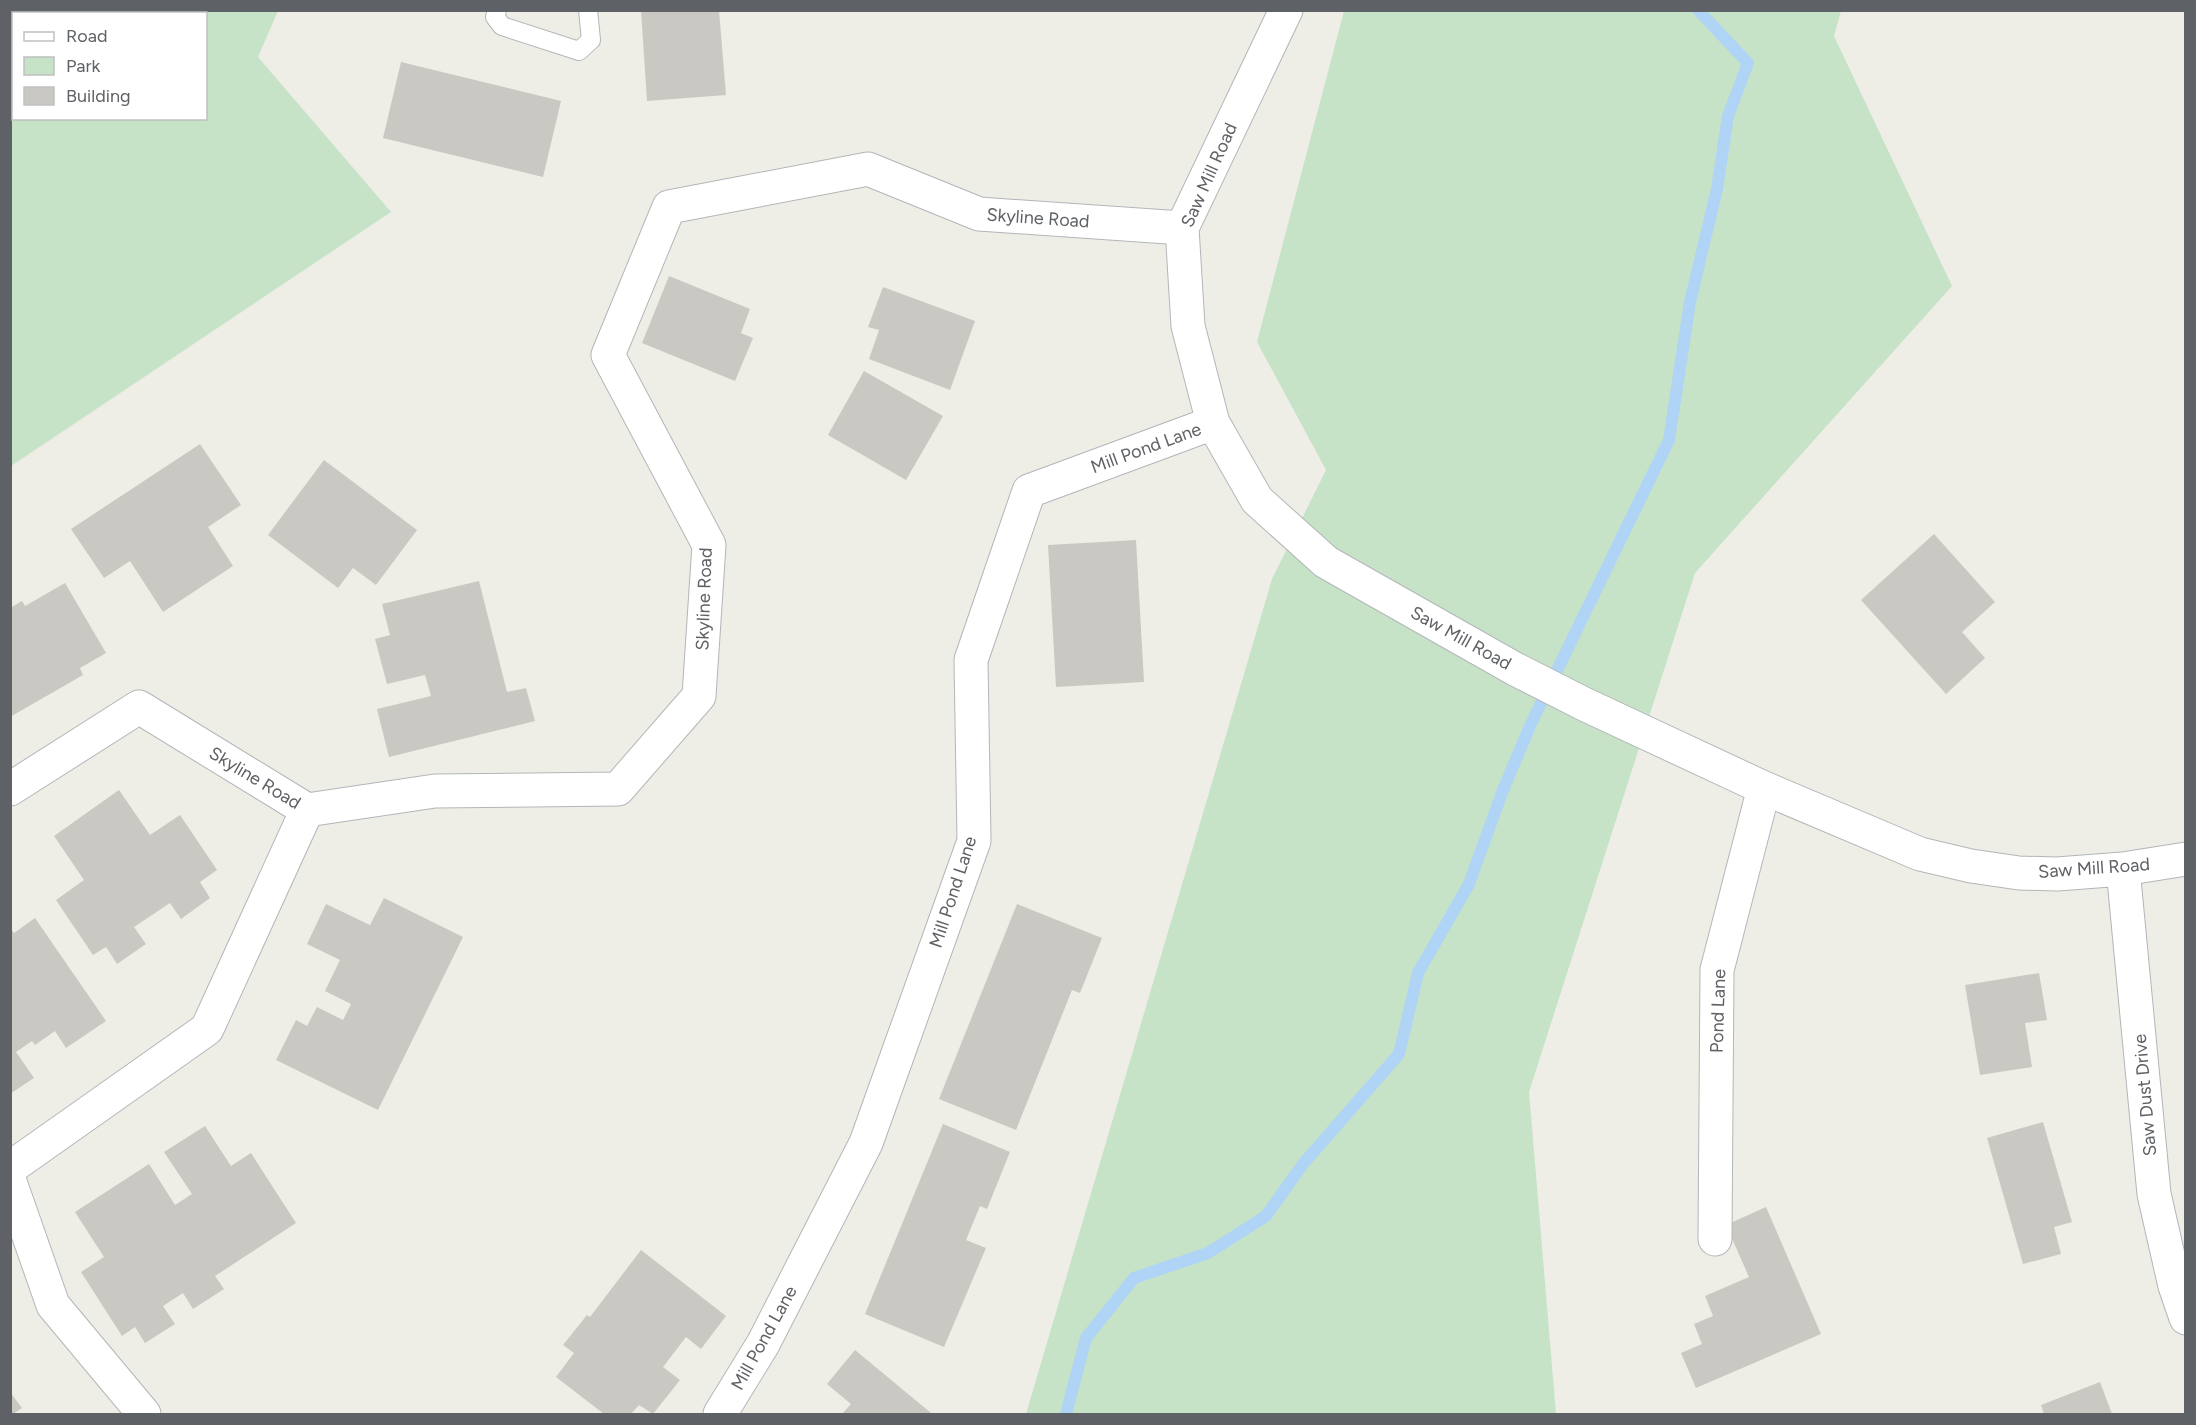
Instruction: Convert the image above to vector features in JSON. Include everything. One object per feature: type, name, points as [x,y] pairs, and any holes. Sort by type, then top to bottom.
[{"type":"street","name":"Saw Mill Road","points":[[1286,10],[1182,228],[1188,326],[1213,423],[1257,500],[1326,562],[1515,669],[1584,704],[1764,788],[1920,854],[2019,873],[2057,874],[2123,869],[2186,859]]},
{"type":"street","name":"Skyline Road","points":[[10,789],[139,707],[307,810],[435,791],[618,789],[699,696],[709,545],[608,355],[669,207],[868,169],[979,214],[1182,228]]},
{"type":"street","name":"Mill Pond Lane","points":[[720,1414],[764,1344],[866,1143],[974,841],[970,660],[1029,491],[1213,423]]},
{"type":"street","name":"Pond Lane","points":[[1715,1239],[1717,970],[1764,788]]},
{"type":"street","points":[[10,1168],[207,1029],[307,810]]},
{"type":"street","name":"Saw Dust Drive","points":[[2123,869],[2154,1194],[2175,1286],[2186,1318]]},
{"type":"street","points":[[10,1182],[53,1305],[144,1414]]},
{"type":"lane","points":[[497,10],[495,17],[502,26],[579,51],[591,40],[588,10]]},
{"type":"green space","points":[[11,10],[278,11],[258,57],[391,212],[11,466]]},
{"type":"green space","points":[[1344,11],[1841,11],[1834,36],[1952,286],[1695,573],[1529,1092],[1556,1414],[1026,1414],[1272,579],[1326,470],[1257,342]]},
{"type":"building","points":[[641,10],[719,10],[726,95],[647,101]]},
{"type":"building","points":[[401,62],[561,101],[543,177],[383,138]]},
{"type":"building","points":[[669,276],[750,309],[741,333],[753,338],[735,381],[642,343]]},
{"type":"building","points":[[883,287],[975,321],[950,390],[869,359],[879,330],[868,327]]},
{"type":"building","points":[[864,371],[943,416],[906,480],[828,435]]},
{"type":"building","points":[[200,444],[241,505],[208,527],[233,566],[163,612],[130,561],[104,578],[71,529]]},
{"type":"building","points":[[324,460],[417,530],[376,585],[353,568],[338,588],[268,535]]},
{"type":"building","points":[[1934,534],[1995,602],[1962,632],[1985,658],[1946,694],[1861,600]]},
{"type":"building","points":[[1136,540],[1144,682],[1056,687],[1048,545]]},
{"type":"building","points":[[479,581],[507,692],[526,688],[535,721],[389,757],[377,709],[431,696],[425,675],[387,684],[375,639],[390,635],[382,604]]},
{"type":"building","points":[[65,583],[106,653],[80,668],[83,675],[10,717],[10,608],[22,601],[25,606]]},
{"type":"building","points":[[119,790],[150,835],[180,815],[217,870],[200,882],[210,898],[181,919],[170,903],[134,927],[146,944],[117,964],[106,947],[93,955],[56,900],[84,880],[54,836]]},
{"type":"building","points":[[384,898],[463,937],[378,1110],[276,1060],[296,1020],[307,1026],[317,1007],[343,1020],[351,1004],[325,991],[340,960],[307,944],[326,904],[370,925]]},
{"type":"building","points":[[1017,904],[1102,938],[1080,993],[1072,990],[1016,1130],[939,1099]]},
{"type":"building","points":[[35,918],[106,1021],[66,1048],[55,1031],[35,1045],[32,1041],[16,1052],[34,1078],[10,1094],[10,928],[14,933]]},
{"type":"building","points":[[2039,973],[2047,1020],[2025,1023],[2032,1067],[1980,1075],[1965,985]]},
{"type":"building","points":[[2043,1122],[2072,1222],[2054,1227],[2061,1254],[2023,1264],[1987,1138]]},
{"type":"building","points":[[943,1124],[1010,1152],[987,1209],[980,1206],[966,1240],[986,1248],[944,1347],[865,1314]]},
{"type":"building","points":[[205,1126],[231,1166],[251,1153],[296,1223],[215,1276],[224,1289],[193,1309],[183,1293],[163,1306],[175,1324],[145,1343],[135,1327],[122,1336],[81,1272],[104,1257],[75,1212],[149,1164],[175,1205],[192,1194],[164,1152]]},
{"type":"building","points":[[1766,1207],[1821,1334],[1696,1388],[1681,1353],[1702,1344],[1694,1324],[1713,1316],[1705,1296],[1749,1277],[1726,1225]]},
{"type":"building","points":[[641,1250],[726,1316],[701,1349],[686,1337],[663,1367],[680,1380],[653,1414],[639,1405],[631,1414],[604,1414],[556,1377],[574,1353],[563,1345],[587,1315],[590,1317]]},
{"type":"building","points":[[855,1350],[931,1413],[842,1414],[851,1404],[827,1384]]},
{"type":"building","points":[[2100,1382],[2112,1414],[2044,1414],[2041,1405]]},
{"type":"building","points":[[10,1392],[22,1408],[13,1414],[10,1414]]},
{"type":"waterway","points":[[1066,1414],[1086,1338],[1134,1278],[1208,1253],[1266,1216],[1303,1164],[1399,1054],[1418,973],[1469,884],[1503,790],[1530,726],[1669,440],[1690,302],[1717,189],[1728,116],[1748,63],[1698,10]]}]
